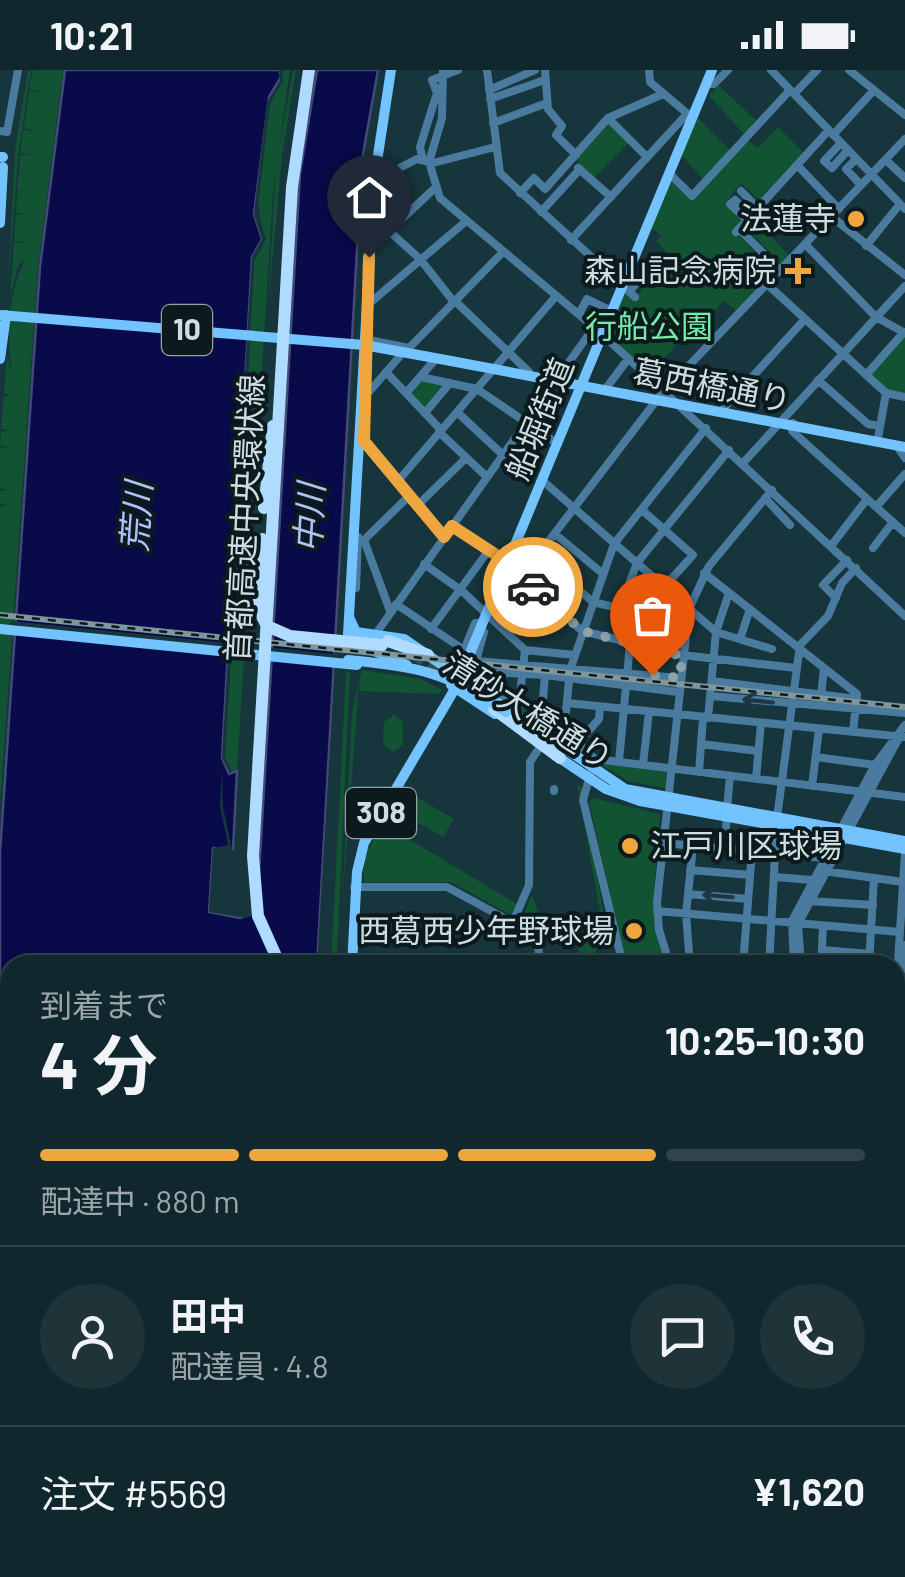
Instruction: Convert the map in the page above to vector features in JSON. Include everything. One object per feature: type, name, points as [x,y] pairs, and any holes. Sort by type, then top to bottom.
[{"type":"highway","name":"首都高速中央環状線","points":[[272,955],[253,918],[248,879],[289,165],[307,70]]},
{"type":"highway","points":[[274,431],[258,604],[262,620],[270,629],[290,636],[382,640],[421,654]]},
{"type":"highway","points":[[488,705],[564,756]]},
{"type":"main road","points":[[353,633],[350,613],[376,181],[393,70]]},
{"type":"main road","name":"船堀街道","points":[[351,955],[354,887],[370,832],[456,683],[582,385],[598,331],[629,291],[690,115],[712,70]]},
{"type":"main road","points":[[0,222],[2,160]]},
{"type":"main road","points":[[0,359],[4,315]]},
{"type":"main road","name":"葛西橋通り","points":[[4,315],[364,345],[723,408],[786,423],[879,432],[902,445]]},
{"type":"main road","name":"葛西橋通り","points":[[493,368],[556,380]]},
{"type":"main road","name":"葛西橋通り","points":[[582,385],[902,445]]},
{"type":"main road","name":"清砂大橋通り","points":[[0,627],[348,664],[435,678],[456,683],[542,741]]},
{"type":"main road","name":"清砂大橋通り","points":[[0,627],[414,667],[461,682],[507,708],[542,741]]},
{"type":"main road","points":[[353,633],[382,640]]},
{"type":"main road","points":[[353,633],[435,678]]},
{"type":"main road","points":[[421,654],[456,683]]},
{"type":"main road","name":"清砂大橋通り","points":[[456,683],[564,756],[592,769],[622,796],[905,841]]},
{"type":"main road","name":"清砂大橋通り","points":[[841,833],[905,851]]},
{"type":"street","points":[[0,132],[8,132],[5,121],[18,70]]},
{"type":"street","points":[[458,70],[443,73],[442,118],[426,161],[434,188],[465,222],[579,314],[666,399],[706,428],[905,616]]},
{"type":"street","points":[[490,94],[535,70]]},
{"type":"street","points":[[544,70],[548,109],[562,126],[556,134],[580,169],[611,197]]},
{"type":"street","points":[[572,240],[690,115],[650,82],[649,70]]},
{"type":"street","points":[[707,84],[714,84],[728,70]]},
{"type":"street","points":[[771,70],[903,205],[866,246]]},
{"type":"street","points":[[669,173],[692,196],[817,70]]},
{"type":"street","points":[[850,70],[905,115]]},
{"type":"street","points":[[491,71],[490,94],[500,173],[629,291],[657,260]]},
{"type":"street","points":[[490,94],[542,80]]},
{"type":"street","points":[[781,271],[737,230],[874,90]]},
{"type":"street","points":[[520,192],[534,178],[545,189],[608,118],[663,94]]},
{"type":"street","points":[[493,123],[544,104]]},
{"type":"street","points":[[608,118],[648,158]]},
{"type":"street","points":[[522,576],[666,399],[682,372],[905,139]]},
{"type":"street","points":[[841,143],[824,161],[832,168],[848,150]]},
{"type":"street","points":[[353,633],[361,543],[364,389],[376,181],[426,161],[496,148]]},
{"type":"street","points":[[856,159],[846,169],[860,184]]},
{"type":"street","points":[[886,160],[905,177]]},
{"type":"street","points":[[797,165],[840,209]]},
{"type":"street","points":[[541,212],[580,169]]},
{"type":"street","points":[[375,244],[434,188]]},
{"type":"street","points":[[741,190],[752,214]]},
{"type":"street","points":[[832,217],[905,276]]},
{"type":"street","points":[[371,302],[465,222]]},
{"type":"street","points":[[389,231],[420,259],[455,302],[530,372]]},
{"type":"street","points":[[806,245],[876,316],[902,331]]},
{"type":"street","points":[[369,350],[397,352],[409,348],[502,253]]},
{"type":"street","points":[[742,270],[804,319],[886,394],[905,397]]},
{"type":"street","points":[[754,272],[765,287]]},
{"type":"street","points":[[744,463],[786,423],[818,380],[905,286]]},
{"type":"street","points":[[398,481],[556,296]]},
{"type":"street","points":[[579,314],[587,299],[612,311]]},
{"type":"street","points":[[723,408],[804,319]]},
{"type":"street","points":[[866,375],[902,331],[905,320]]},
{"type":"street","points":[[382,640],[393,608],[556,380],[598,331]]},
{"type":"street","points":[[369,340],[434,362],[456,361]]},
{"type":"street","points":[[409,348],[456,361]]},
{"type":"street","points":[[364,389],[386,372],[397,352]]},
{"type":"street","points":[[606,387],[628,359]]},
{"type":"street","points":[[406,393],[434,362]]},
{"type":"street","points":[[669,369],[674,365],[682,372]]},
{"type":"street","points":[[386,372],[488,477]]},
{"type":"street","points":[[421,377],[476,389],[558,444]]},
{"type":"street","points":[[818,380],[879,432],[886,394]]},
{"type":"street","points":[[425,414],[450,384]]},
{"type":"street","points":[[456,412],[503,455]]},
{"type":"street","points":[[786,423],[901,527],[874,548]]},
{"type":"street","points":[[564,732],[574,655],[614,544],[706,428]]},
{"type":"street","points":[[364,441],[444,537]]},
{"type":"street","points":[[902,445],[905,458]]},
{"type":"street","points":[[620,608],[637,562],[729,450]]},
{"type":"street","points":[[418,506],[466,458]]},
{"type":"street","points":[[876,507],[905,474]]},
{"type":"street","points":[[543,481],[716,632],[772,649]]},
{"type":"street","points":[[666,955],[657,911],[689,609],[704,573],[772,490]]},
{"type":"street","points":[[361,543],[410,495]]},
{"type":"street","points":[[765,498],[790,525]]},
{"type":"street","points":[[832,546],[868,499]]},
{"type":"street","points":[[642,510],[693,554],[664,587],[657,617]]},
{"type":"street","points":[[452,526],[508,564],[582,631],[682,656],[796,668]]},
{"type":"street","points":[[555,534],[602,574]]},
{"type":"street","points":[[361,543],[393,608],[464,650],[475,623],[484,618]]},
{"type":"street","points":[[431,630],[489,550]]},
{"type":"street","points":[[538,556],[592,602],[686,624]]},
{"type":"street","points":[[836,598],[822,585],[847,560]]},
{"type":"street","points":[[424,564],[462,591],[484,618],[525,650],[574,655]]},
{"type":"street","points":[[769,955],[781,782],[799,648],[828,616],[842,582],[856,568]]},
{"type":"street","points":[[704,573],[824,668],[856,704],[852,732]]},
{"type":"street","points":[[627,590],[660,602]]},
{"type":"street","points":[[698,772],[716,632],[729,592]]},
{"type":"street","points":[[740,639],[750,609]]},
{"type":"street","points":[[619,761],[634,612]]},
{"type":"street","points":[[484,618],[486,628],[475,660],[545,674],[628,672],[680,678]]},
{"type":"street","points":[[770,665],[774,629]]},
{"type":"street","points":[[519,704],[525,650]]},
{"type":"street","points":[[821,696],[824,668]]},
{"type":"street","points":[[621,955],[583,800],[592,769],[578,744],[536,705],[507,708],[470,677],[470,669],[570,674],[626,687],[678,692]]},
{"type":"street","points":[[542,712],[545,674]]},
{"type":"street","points":[[712,681],[856,704]]},
{"type":"street","points":[[710,696],[821,696],[905,713]]},
{"type":"street","points":[[567,703],[900,736]]},
{"type":"street","points":[[578,744],[599,719],[600,706]]},
{"type":"street","points":[[643,764],[649,712]]},
{"type":"street","points":[[756,779],[761,723]]},
{"type":"street","points":[[863,793],[905,724]]},
{"type":"street","points":[[812,786],[820,729]]},
{"type":"street","points":[[797,955],[795,924],[812,880],[876,765],[900,736]]},
{"type":"street","points":[[512,924],[529,886],[530,762],[542,741]]},
{"type":"street","points":[[701,744],[758,751]]},
{"type":"street","points":[[816,758],[876,765]]},
{"type":"street","points":[[592,769],[619,761],[905,797]]},
{"type":"street","points":[[724,848],[730,776]]},
{"type":"street","points":[[795,924],[841,833]]},
{"type":"street","points":[[663,843],[825,858]]},
{"type":"street","points":[[689,955],[686,914],[693,846]]},
{"type":"street","points":[[744,955],[752,851]]},
{"type":"street","points":[[899,955],[905,851]]},
{"type":"street","points":[[690,870],[750,875]]},
{"type":"street","points":[[824,871],[903,882]]},
{"type":"street","points":[[775,877],[812,880]]},
{"type":"street","points":[[822,950],[870,954],[874,878]]},
{"type":"street","points":[[354,887],[447,887],[539,938],[540,955]]},
{"type":"street","points":[[688,894],[748,899]]},
{"type":"street","points":[[809,901],[873,905]]},
{"type":"street","points":[[657,911],[900,932]]},
{"type":"street","points":[[822,955],[823,927]]},
{"type":"street","points":[[664,948],[688,944]]},
{"type":"green space","points":[[31,70],[18,157],[8,290],[15,150]]},
{"type":"green space","points":[[33,70],[63,70],[38,267],[0,806],[0,507],[6,505],[0,504],[0,491],[7,490],[0,488],[0,448],[10,448],[0,445],[1,432],[12,430],[1,429],[4,396],[11,396],[4,393],[7,355],[12,373],[12,301],[25,259],[18,266],[10,297],[14,243],[26,242],[14,241],[16,215],[28,214],[16,213],[17,191],[29,191],[17,190],[18,175],[23,174],[19,173],[20,155],[32,155],[20,153],[23,130],[37,131],[24,128],[29,91],[42,92],[29,89]]},
{"type":"green space","points":[[283,70],[290,70],[273,193],[237,771],[231,770],[225,758],[233,617],[247,592],[238,572],[236,549],[247,505],[241,509],[246,408],[253,413],[247,397],[254,262],[266,239],[259,208],[259,173],[270,106]]},
{"type":"green space","points":[[296,70],[282,155],[268,308],[276,166]]},
{"type":"green space","points":[[718,85],[758,122],[746,136],[709,96]]},
{"type":"green space","name":"行船公園","points":[[697,117],[733,153],[746,139],[758,148],[778,127],[804,153],[761,202],[741,183],[725,203],[744,224],[751,217],[790,256],[782,264],[742,224],[735,231],[774,273],[767,280],[749,259],[741,270],[758,289],[736,311],[724,301],[648,373],[608,333],[625,290],[635,297],[671,257],[656,241],[661,235],[651,228],[672,177],[692,197],[706,183],[681,155]]},
{"type":"green space","points":[[608,123],[630,142],[594,178],[575,161]]},
{"type":"green space","points":[[905,334],[905,395],[887,392],[867,375]]},
{"type":"green space","points":[[420,380],[446,385],[427,410],[409,393]]},
{"type":"green space","points":[[362,670],[421,679],[442,690],[439,694],[360,691],[359,683],[342,905],[352,712]]},
{"type":"green space","points":[[346,672],[350,672],[337,955],[332,955]]},
{"type":"green space","points":[[508,704],[531,706],[591,761]]},
{"type":"green space","points":[[394,715],[403,722],[403,745],[393,752],[383,743],[384,722]]},
{"type":"green space","points":[[597,763],[667,771],[665,788],[630,782]]},
{"type":"green space","points":[[577,784],[582,788],[607,933],[604,933]]},
{"type":"green space","points":[[415,796],[454,819],[443,837],[404,815]]},
{"type":"green space","points":[[593,798],[660,814],[653,908],[663,955],[625,955],[589,802]]},
{"type":"green space","points":[[382,823],[517,904],[511,915],[451,882],[364,882],[364,859]]},
{"type":"green space","points":[[532,895],[539,915],[597,939],[599,955],[579,955],[579,947],[521,922]]},
{"type":"water","points":[[65,70],[279,70],[281,77],[269,97],[254,214],[262,239],[252,257],[234,575],[241,592],[230,614],[222,758],[229,774],[237,771],[233,849],[213,848],[209,912],[240,918],[255,913],[259,874],[300,174],[317,70],[378,70],[362,160],[318,955],[0,955],[0,852],[40,267]]},
{"type":"pier","points":[[279,70],[283,70],[283,81],[270,102],[257,214],[266,239],[254,262],[247,397],[251,407],[246,409],[241,507],[245,509],[239,522],[237,570],[246,592],[233,617],[225,758],[231,774],[222,758],[228,657],[9,634],[10,621],[229,643],[230,614],[241,592],[233,570],[252,257],[262,239],[254,214],[267,102],[280,81]]},
{"type":"pier","points":[[336,644],[341,645],[323,955],[318,955],[335,667],[265,660],[266,647],[335,654]]},
{"type":"pier","points":[[222,768],[223,807],[233,854],[217,853],[214,909],[242,914],[253,909],[255,913],[247,918],[209,912],[213,848],[228,845],[220,807]]},
{"type":"tunnel","points":[[414,654],[454,680]]},
{"type":"railway","points":[[0,615],[905,707]]},
{"type":"way so far","points":[[533,587],[582,631],[682,656],[680,678],[652,675]]},
{"type":"place","name":"法蓮寺","points":[[856,219]]},
{"type":"place","name":"森山記念病院","points":[[798,271]]},
{"type":"place","name":"江戸川区球場","points":[[630,846]]},
{"type":"place","name":"西葛西少年野球場","points":[[634,931]]},
{"type":"route","points":[[369,257],[362,386],[366,393],[364,441],[444,537],[452,526],[504,560],[533,587]]},
{"type":"water label","name":"荒川","points":[[137,517]]},
{"type":"water label","name":"中川","points":[[310,518]]}]
